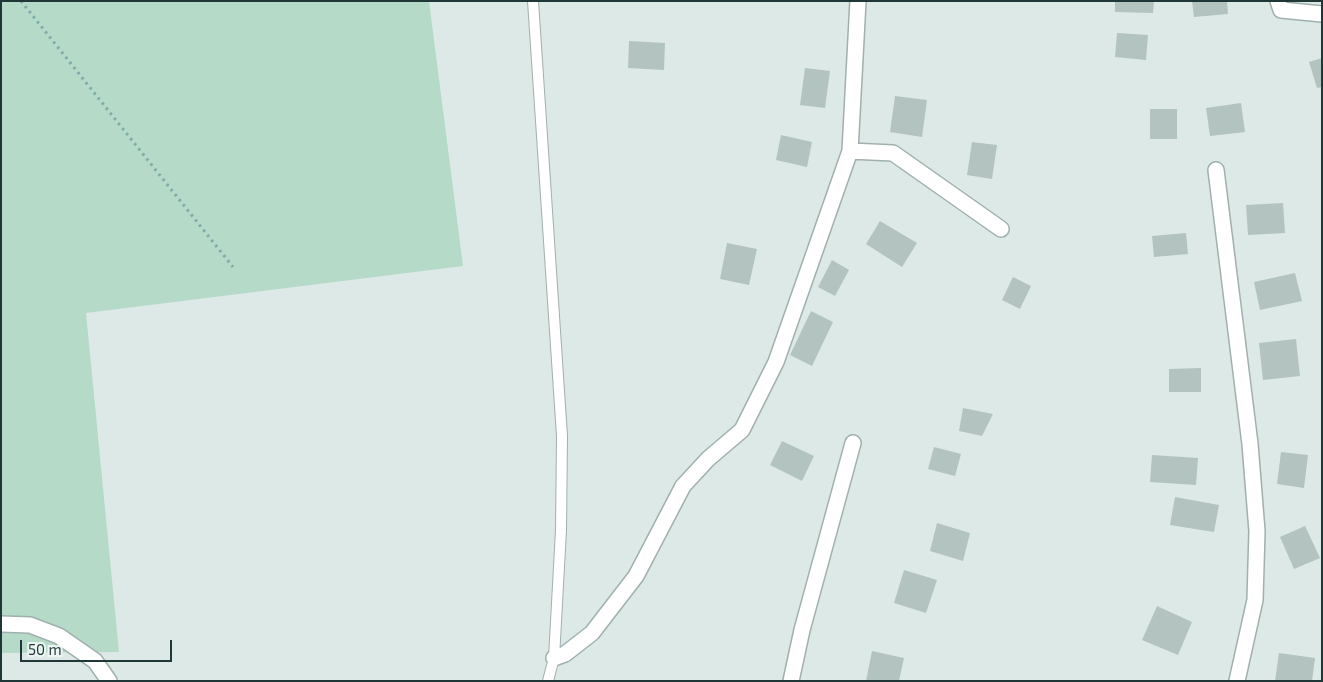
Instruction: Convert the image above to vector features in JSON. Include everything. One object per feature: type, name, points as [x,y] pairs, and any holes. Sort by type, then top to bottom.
[{"type":"street","points":[[554,658],[566,654],[592,633],[636,576],[684,486],[708,459],[742,430],[776,362],[850,151],[858,1]]},
{"type":"street","points":[[1278,1],[1281,10],[1322,14]]},
{"type":"street","points":[[850,151],[893,154],[1002,229]]},
{"type":"street","points":[[1216,170],[1250,444],[1257,531],[1255,600],[1237,681]]},
{"type":"street","points":[[791,681],[802,630],[853,443]]},
{"type":"street","points":[[1,624],[30,625],[59,636],[95,661],[109,681]]},
{"type":"lane","points":[[533,1],[562,436],[561,530],[554,658],[548,681]]},
{"type":"path","points":[[21,1],[233,267]]},
{"type":"green space","points":[[1,1],[429,1],[463,266],[86,313],[119,652],[1,653]]},
{"type":"building","points":[[1115,1],[1154,1],[1153,13],[1115,12]]},
{"type":"building","points":[[1192,1],[1227,1],[1228,14],[1194,17]]},
{"type":"building","points":[[1117,33],[1148,35],[1146,60],[1115,57]]},
{"type":"building","points":[[629,41],[665,43],[664,70],[628,68]]},
{"type":"building","points":[[1322,58],[1322,87],[1317,88],[1309,62]]},
{"type":"building","points":[[805,68],[830,71],[825,108],[800,105]]},
{"type":"building","points":[[895,96],[927,100],[922,137],[890,132]]},
{"type":"building","points":[[1241,103],[1245,132],[1210,136],[1206,108]]},
{"type":"building","points":[[1150,109],[1177,109],[1177,139],[1150,139]]},
{"type":"building","points":[[781,135],[812,142],[807,167],[776,160]]},
{"type":"building","points":[[972,142],[997,145],[992,179],[967,175]]},
{"type":"building","points":[[1283,203],[1285,233],[1248,235],[1246,205]]},
{"type":"building","points":[[880,221],[917,243],[902,267],[866,244]]},
{"type":"building","points":[[1186,233],[1188,254],[1154,257],[1152,236]]},
{"type":"building","points":[[727,243],[757,249],[749,285],[720,279]]},
{"type":"building","points":[[832,260],[849,270],[835,296],[818,287]]},
{"type":"building","points":[[1295,273],[1302,301],[1260,310],[1254,282]]},
{"type":"building","points":[[1013,277],[1031,286],[1020,309],[1002,300]]},
{"type":"building","points":[[811,311],[833,322],[812,366],[790,355]]},
{"type":"building","points":[[1296,339],[1300,376],[1263,380],[1259,343]]},
{"type":"building","points":[[1201,368],[1201,392],[1169,392],[1169,369]]},
{"type":"building","points":[[963,408],[993,414],[982,436],[959,431]]},
{"type":"building","points":[[782,441],[814,456],[802,481],[770,465]]},
{"type":"building","points":[[934,447],[961,454],[955,476],[928,469]]},
{"type":"building","points":[[1281,452],[1308,455],[1304,488],[1277,484]]},
{"type":"building","points":[[1152,455],[1198,458],[1196,485],[1150,482]]},
{"type":"building","points":[[1175,497],[1219,505],[1214,532],[1170,525]]},
{"type":"building","points":[[937,523],[970,533],[963,561],[930,551]]},
{"type":"building","points":[[1305,526],[1320,558],[1294,569],[1280,537]]},
{"type":"building","points":[[904,570],[937,580],[926,613],[894,603]]},
{"type":"building","points":[[1157,606],[1192,622],[1178,655],[1142,640]]},
{"type":"building","points":[[872,651],[904,658],[899,681],[866,681]]},
{"type":"building","points":[[1279,653],[1315,658],[1312,681],[1275,681]]}]
